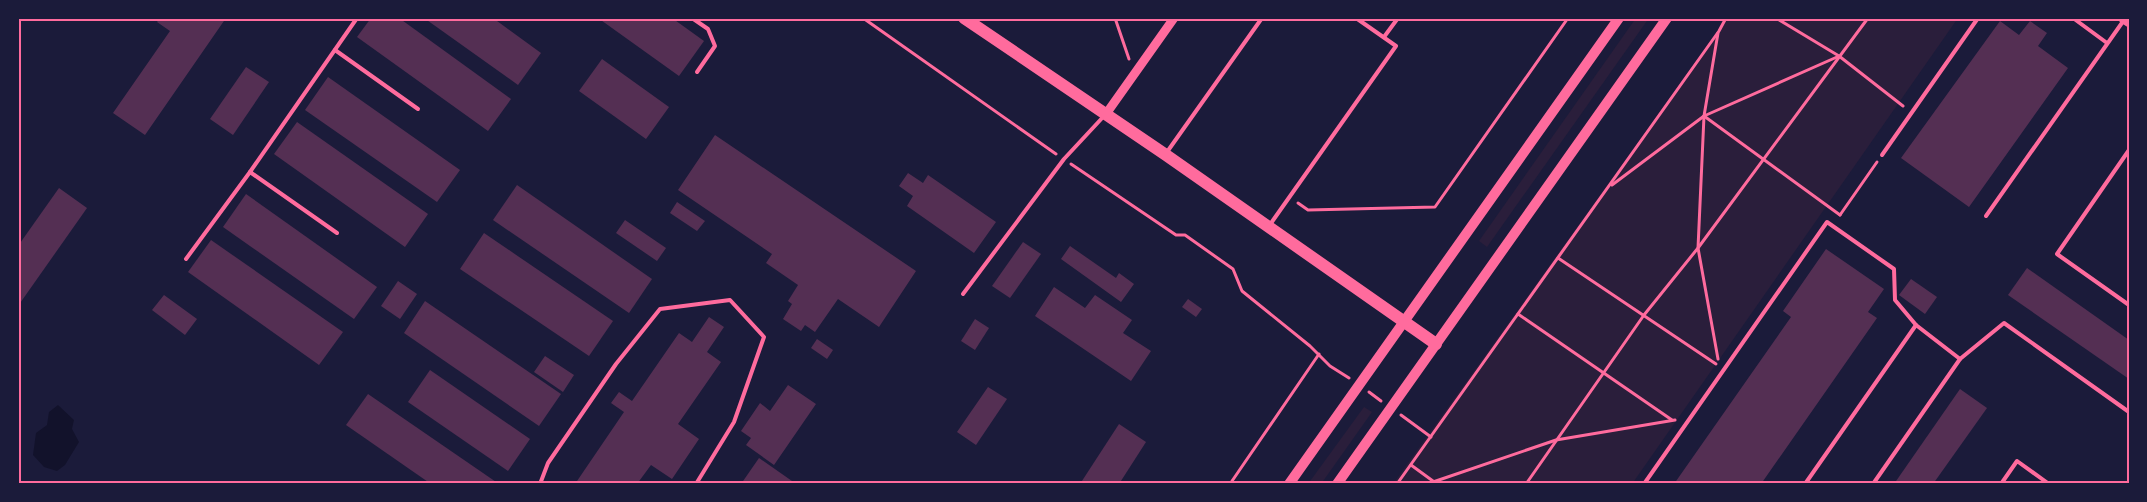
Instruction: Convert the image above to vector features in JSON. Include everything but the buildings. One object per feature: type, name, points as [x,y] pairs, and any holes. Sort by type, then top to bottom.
[{"type":"main road","points":[[964,18],[1166,155],[1436,344]]},
{"type":"main road","points":[[1289,484],[1619,18]]},
{"type":"main road","points":[[1337,484],[1667,18]]},
{"type":"street","points":[[1106,114],[1174,18]]},
{"type":"lane","points":[[186,259],[250,172],[357,18]]},
{"type":"lane","points":[[692,18],[708,29],[716,46],[697,72]]},
{"type":"lane","points":[[1166,155],[1262,18]]},
{"type":"lane","points":[[1269,227],[1396,46],[1356,18]]},
{"type":"lane","points":[[1384,37],[1398,18]]},
{"type":"lane","points":[[1882,155],[1978,18]]},
{"type":"lane","points":[[2073,18],[2107,43]]},
{"type":"lane","points":[[1986,216],[2125,20]]},
{"type":"lane","points":[[334,50],[418,109]]},
{"type":"lane","points":[[963,294],[1064,159],[1106,114]]},
{"type":"lane","points":[[2129,150],[2057,255],[2129,305]]},
{"type":"lane","points":[[250,172],[338,234]]},
{"type":"lane","points":[[1644,484],[1827,222],[1894,269],[1895,300],[1916,326],[1960,359]]},
{"type":"lane","points":[[540,484],[548,463],[616,364],[660,309],[730,300],[764,337],[734,422],[696,484]]},
{"type":"lane","points":[[1873,484],[1960,359],[2004,323],[2129,412]]},
{"type":"lane","points":[[1805,484],[1916,326]]},
{"type":"lane","points":[[2001,484],[2017,461],[2049,484]]},
{"type":"path","points":[[863,18],[1176,235],[1185,234],[1233,268],[1242,291],[1319,354],[1330,366],[1431,437]]},
{"type":"path","points":[[1115,18],[1134,75]]},
{"type":"path","points":[[1290,197],[1308,210],[1436,207],[1568,18]]},
{"type":"path","points":[[1397,484],[1726,18]]},
{"type":"path","points":[[1776,18],[1839,56],[1911,112]]},
{"type":"path","points":[[1526,484],[1644,315],[1698,248],[1868,18]]},
{"type":"path","points":[[1558,258],[1719,366],[1698,248],[1704,116],[1719,31]]},
{"type":"path","points":[[1608,188],[1704,116],[1839,56]]},
{"type":"path","points":[[1704,116],[1840,215]]},
{"type":"path","points":[[1832,226],[1882,155]]},
{"type":"path","points":[[1518,314],[1672,420]]},
{"type":"path","points":[[1230,484],[1319,354]]},
{"type":"path","points":[[1411,465],[1435,483],[1556,440],[1672,420],[1693,414]]},
{"type":"shaded area","points":[[1636,18],[1649,18],[1487,247],[1479,241]]},
{"type":"shaded area","points":[[1727,18],[1958,18],[1632,484],[1393,484]]},
{"type":"shaded area","points":[[58,405],[74,420],[72,429],[79,442],[65,465],[57,471],[44,467],[33,455],[36,433],[47,425],[49,412]]},
{"type":"shaded area","points":[[1364,407],[1372,412],[1321,484],[1308,484]]}]
